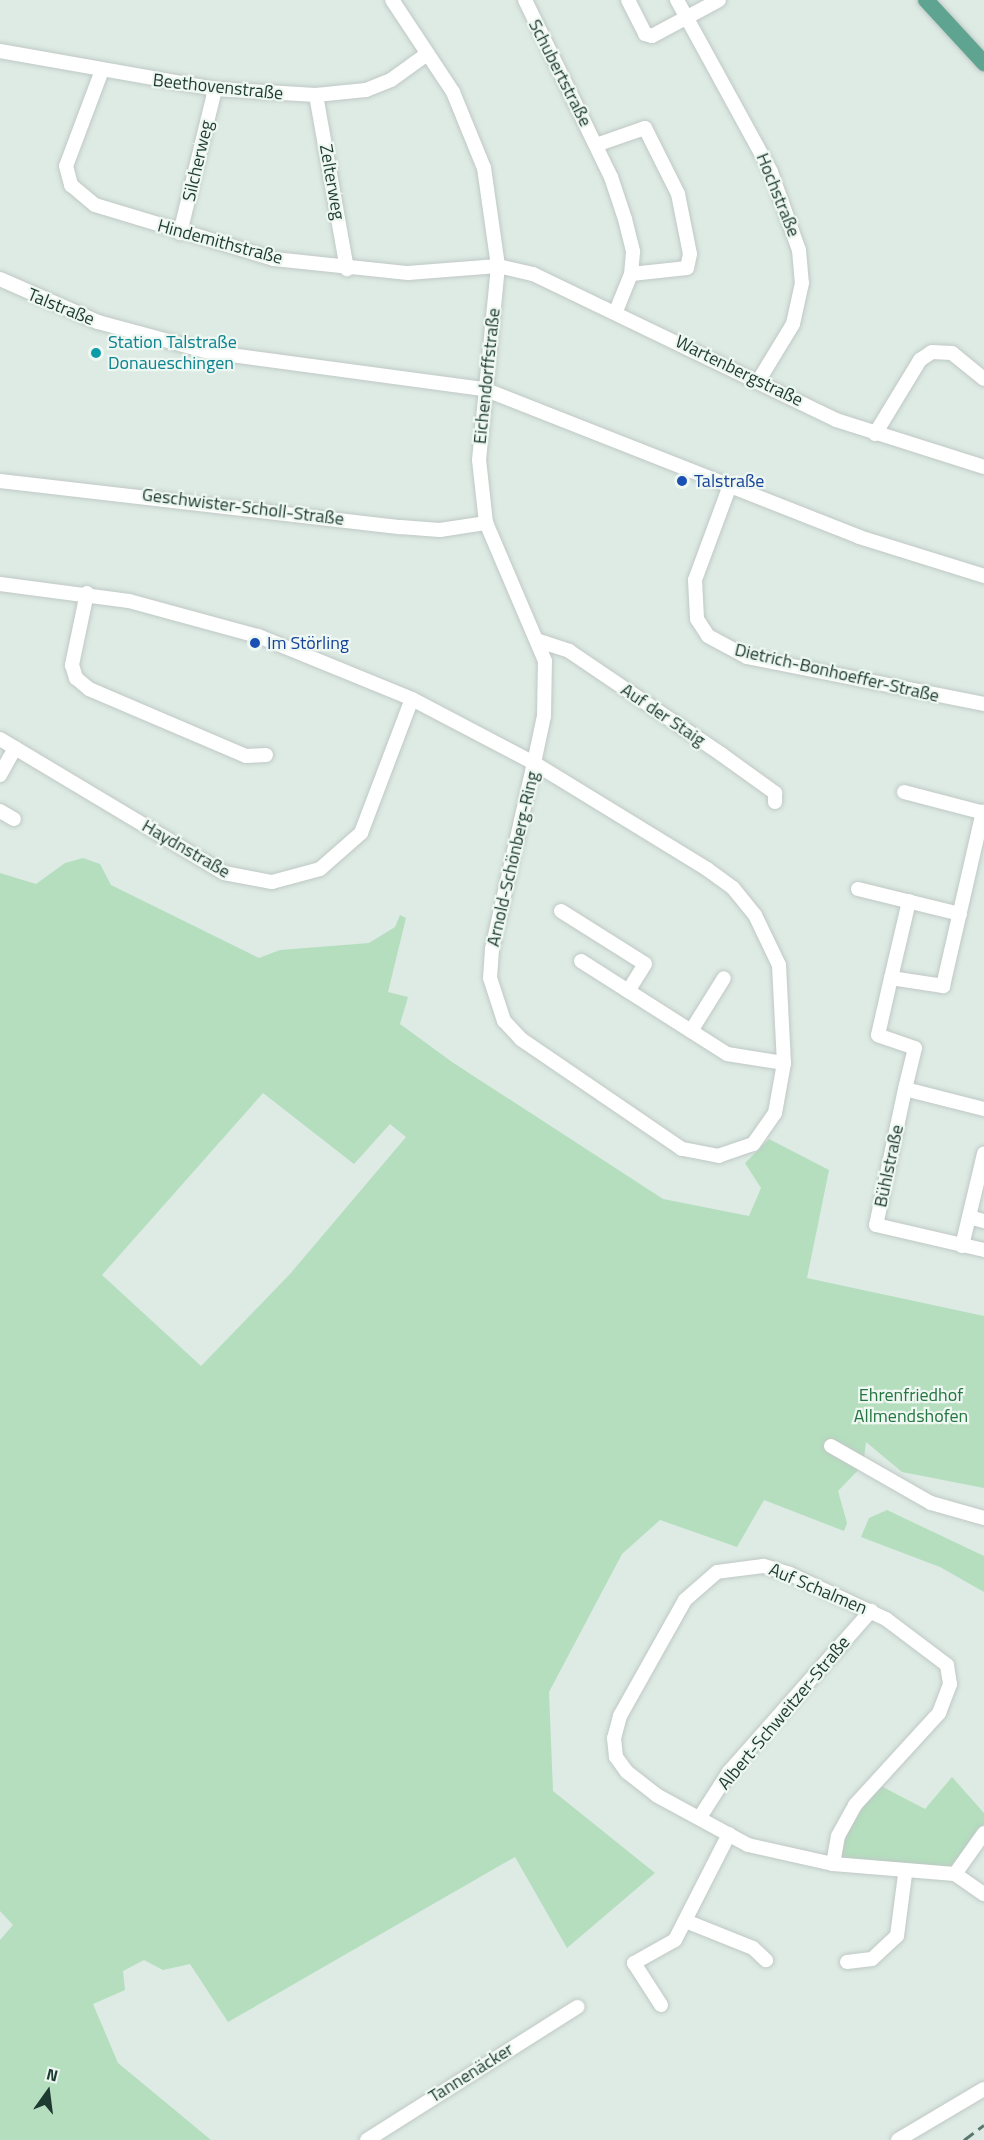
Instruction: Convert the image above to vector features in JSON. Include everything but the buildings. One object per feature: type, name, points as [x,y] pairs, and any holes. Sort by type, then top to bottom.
[{"type":"main road","points":[[926,0],[984,63]]},
{"type":"street","name":"Eichendorffstraße","points":[[392,0],[453,92],[484,168],[498,266],[484,389],[479,460],[486,523],[539,641],[545,688],[534,763]]},
{"type":"street","name":"Schubertstraße","points":[[525,0],[596,145],[625,219],[633,252],[631,274],[616,311]]},
{"type":"street","points":[[628,0],[652,36],[719,0]]},
{"type":"street","name":"Hochstraße","points":[[677,0],[771,172],[799,250],[802,283],[793,324],[759,380]]},
{"type":"street","name":"Beethovenstraße","points":[[0,51],[101,73],[215,89],[316,95],[366,90],[392,80],[428,54]]},
{"type":"street","name":"Hindemithstraße","points":[[101,73],[67,154],[71,185],[94,205],[180,233],[274,259],[347,269],[408,273],[498,266]]},
{"type":"street","name":"Silcherweg","points":[[180,233],[215,89]]},
{"type":"street","name":"Zelterweg","points":[[316,95],[347,269]]},
{"type":"street","name":"Schubertstraße","points":[[596,145],[645,128],[678,194],[690,254],[687,268],[631,274]]},
{"type":"street","name":"Wartenbergstraße","points":[[498,266],[533,274],[875,434],[984,467]]},
{"type":"street","name":"Talstraße","points":[[0,279],[98,322],[209,352],[484,389],[729,488],[984,576]]},
{"type":"street","points":[[875,434],[920,360],[932,352],[952,353],[984,379]]},
{"type":"street","name":"Geschwister-Scholl-Straße","points":[[0,481],[400,527],[440,530],[486,523]]},
{"type":"street","name":"Dietrich-Bonhoeffer-Straße","points":[[729,488],[695,580],[697,620],[708,636],[747,657],[984,704]]},
{"type":"street","points":[[0,584],[87,593],[258,636],[412,699],[534,763]]},
{"type":"street","points":[[87,593],[72,665],[76,678],[89,689],[246,756],[266,755]]},
{"type":"street","name":"Auf der Staig","points":[[539,641],[569,651],[702,741],[775,793],[775,802]]},
{"type":"street","name":"Haydnstraße","points":[[0,739],[224,873],[272,882],[320,869],[361,833],[412,699]]},
{"type":"street","points":[[0,775],[15,748]]},
{"type":"street","name":"Arnold-Schönberg-Ring","points":[[534,763],[733,888],[755,915],[779,965],[784,1064],[775,1113],[759,1138],[735,1152],[697,1153],[521,1039],[504,1021],[490,978],[492,949],[534,763]]},
{"type":"street","points":[[904,792],[983,812],[943,986],[891,978],[909,901]]},
{"type":"street","points":[[0,811],[14,819]]},
{"type":"street","points":[[858,889],[960,914]]},
{"type":"street","points":[[561,911],[645,964],[628,991]]},
{"type":"street","points":[[581,962],[691,1031],[743,1060],[784,1064]]},
{"type":"street","points":[[691,1031],[724,978]]},
{"type":"street","name":"Bühlstraße","points":[[891,978],[878,1035],[911,1045],[914,1053],[876,1226],[984,1250]]},
{"type":"street","points":[[905,1089],[984,1109]]},
{"type":"street","points":[[962,1246],[984,1154]]},
{"type":"street","points":[[969,1217],[984,1221]]},
{"type":"street","points":[[831,1446],[931,1503],[984,1518]]},
{"type":"street","name":"Auf Schalmen","points":[[833,1864],[838,1836],[855,1804],[932,1721],[950,1684],[942,1656],[871,1611],[763,1566],[717,1572],[685,1600],[658,1641],[614,1738],[616,1757],[627,1772],[729,1834],[789,1857],[833,1864],[905,1874],[955,1874]]},
{"type":"street","name":"Albert-Schweitzer-Straße","points":[[700,1817],[729,1772],[871,1611]]},
{"type":"street","points":[[984,1833],[955,1874],[984,1894]]},
{"type":"street","points":[[661,2005],[634,1963],[675,1940],[688,1922],[729,1834]]},
{"type":"street","points":[[847,1962],[872,1959],[897,1936],[905,1874]]},
{"type":"street","points":[[688,1922],[753,1948],[766,1960]]},
{"type":"street","name":"Tannenäcker","points":[[367,2140],[577,2007]]},
{"type":"street","points":[[898,2140],[984,2089]]},
{"type":"green space","name":"Ehrenfriedhof Allmendshofen","points":[[83,858],[100,864],[111,885],[259,958],[280,950],[369,943],[395,927],[400,915],[406,918],[388,992],[408,997],[400,1024],[452,1062],[663,1199],[749,1216],[761,1188],[745,1163],[769,1139],[829,1170],[807,1278],[984,1316],[984,1488],[902,1472],[866,1442],[863,1465],[838,1491],[847,1523],[844,1531],[764,1500],[737,1547],[660,1520],[622,1554],[549,1692],[553,1791],[655,1873],[567,1948],[515,1857],[228,2022],[190,1964],[163,1970],[144,1960],[123,1971],[125,1990],[93,2004],[118,2063],[211,2140],[0,2140],[0,1940],[13,1925],[0,1911],[0,873],[36,884],[65,863]],"holes":[[[263,1093],[354,1164],[390,1124],[406,1137],[290,1274],[201,1366],[102,1275]]]},
{"type":"green space","points":[[887,1510],[984,1556],[984,1592],[940,1567],[861,1537],[869,1518]]},
{"type":"green space","points":[[952,1777],[984,1813],[984,1824],[951,1870],[839,1861],[844,1835],[860,1806],[881,1786],[925,1809]]},
{"type":"railway","points":[[964,2140],[984,2125]]},
{"type":"place","name":"Station Talstraße Donaueschingen","points":[[96,353]]},
{"type":"place","name":"Talstraße","points":[[682,481]]},
{"type":"place","name":"Im Störling","points":[[255,643]]}]
